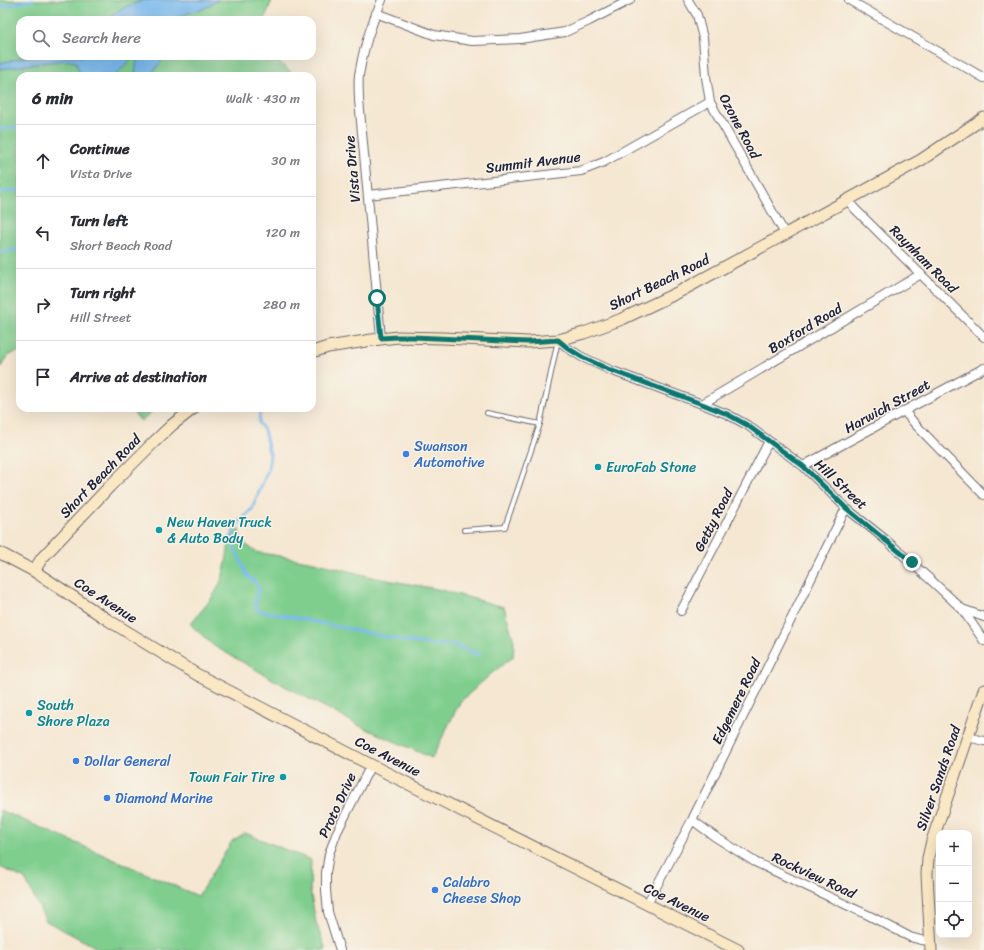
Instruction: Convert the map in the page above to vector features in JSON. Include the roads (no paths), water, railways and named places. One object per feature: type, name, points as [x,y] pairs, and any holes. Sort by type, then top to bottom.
[{"type":"main road","name":"Short Beach Road","points":[[316,351],[381,338],[413,337],[528,342],[558,340],[584,333],[622,319],[677,293],[921,160],[984,118]]},
{"type":"main road","name":"Short Beach Road","points":[[34,572],[42,558],[110,486],[172,425],[189,412]]},
{"type":"main road","name":"Coe Avenue","points":[[0,553],[34,572],[196,674],[371,765],[738,950]]},
{"type":"main road","name":"Silver Sands Road","points":[[931,946],[927,874],[929,852],[942,808],[984,690]]},
{"type":"street","name":"Vista Drive","points":[[381,338],[359,100],[359,76],[365,47],[376,13],[382,0]]},
{"type":"street","points":[[376,13],[434,35],[472,42],[513,40],[565,32],[630,0]]},
{"type":"street","name":"Ozone Road","points":[[688,0],[697,15],[703,38],[706,77],[710,102],[785,234]]},
{"type":"street","points":[[849,0],[984,78]]},
{"type":"street","name":"Summit Avenue","points":[[368,195],[581,171],[604,162],[710,102]]},
{"type":"street","name":"Raynham Road","points":[[847,199],[855,209],[984,337]]},
{"type":"street","name":"Boxford Road","points":[[702,404],[921,274]]},
{"type":"street","name":"Hill Street","points":[[558,340],[582,357],[610,370],[727,414],[747,425],[803,466],[846,508],[912,562],[962,609],[984,641]]},
{"type":"street","name":"Harwich Street","points":[[803,466],[984,368]]},
{"type":"street","points":[[904,411],[914,424],[984,495]]},
{"type":"street","name":"Getty Road","points":[[681,611],[769,441]]},
{"type":"street","name":"Edgemere Road","points":[[646,904],[692,820],[846,508]]},
{"type":"street","name":"Hill Street","points":[[962,609],[984,617]]},
{"type":"street","points":[[968,737],[984,741]]},
{"type":"street","name":"Proto Drive","points":[[340,950],[328,912],[326,873],[329,854],[337,832],[371,765]]},
{"type":"street","name":"Rockview Road","points":[[692,820],[755,862],[931,946]]},
{"type":"lane","points":[[464,530],[505,527],[540,424],[558,340]]},
{"type":"lane","points":[[487,413],[540,424]]},
{"type":"water","points":[[145,0],[219,0],[201,10],[182,16],[112,16],[122,8]]},
{"type":"water","points":[[16,59],[65,60],[0,69],[0,63]]},
{"type":"water","points":[[65,60],[130,60],[119,72],[80,72],[76,62]]},
{"type":"water","points":[[137,60],[161,60],[153,72],[136,72]]},
{"type":"waterway","points":[[0,7],[33,0]]},
{"type":"waterway","points":[[0,129],[16,127]]},
{"type":"waterway","points":[[0,192],[16,190]]},
{"type":"waterway","points":[[0,252],[16,250]]},
{"type":"waterway","points":[[260,412],[259,423],[264,430],[270,455],[268,470],[252,509],[233,530],[233,544],[247,575],[255,582],[259,590],[255,600],[256,608],[260,611],[405,641],[432,645],[453,645],[480,655]]},
{"type":"place","name":"Swanson Automotive","points":[[406,454]]},
{"type":"place","name":"EuroFab Stone","points":[[598,467]]},
{"type":"place","name":"New Haven Truck & Auto Body","points":[[159,530]]},
{"type":"place","name":"South Shore Plaza","points":[[29,713]]},
{"type":"place","name":"Dollar General","points":[[76,761]]},
{"type":"place","name":"Town Fair Tire","points":[[283,777]]},
{"type":"place","name":"Diamond Marine","points":[[107,798]]},
{"type":"place","name":"Calabro Cheese Shop","points":[[435,890]]}]
